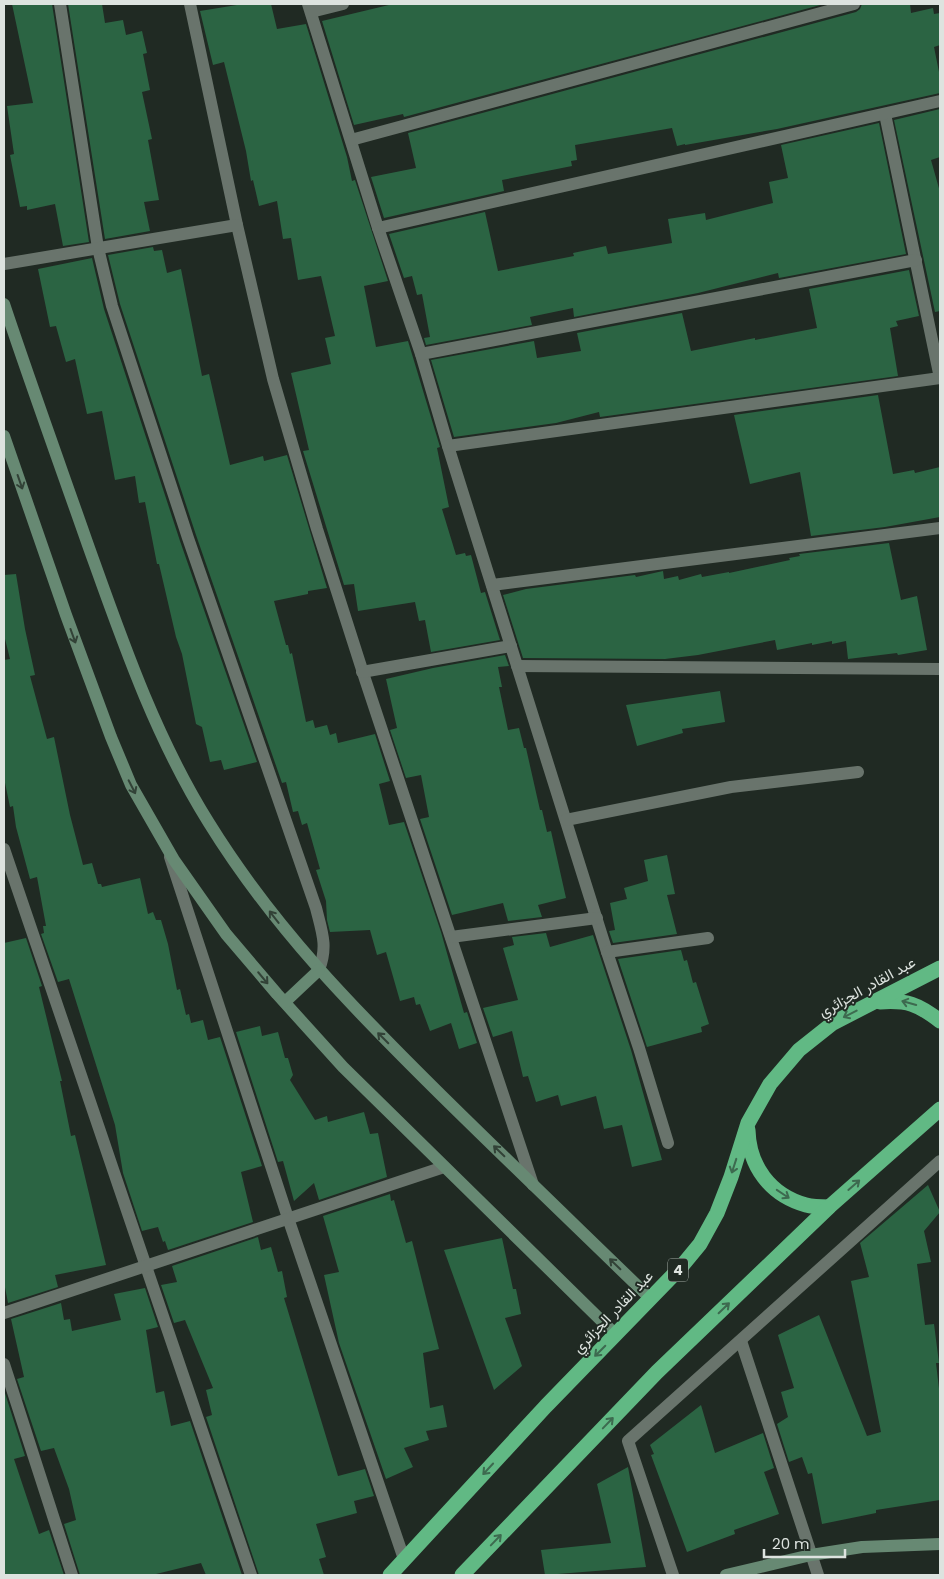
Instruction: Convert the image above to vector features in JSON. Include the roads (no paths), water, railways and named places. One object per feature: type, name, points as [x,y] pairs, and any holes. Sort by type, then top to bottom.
[{"type":"highway","name":"عبد القادر الجزائري","points":[[390,1575],[546,1406],[681,1267],[700,1244],[720,1204],[748,1123],[770,1084],[799,1050],[833,1023],[940,968]]},
{"type":"highway","points":[[873,1002],[898,1000],[923,1008],[940,1021]]},
{"type":"highway","points":[[462,1575],[657,1372],[829,1207],[940,1109]]},
{"type":"highway","points":[[748,1123],[749,1145],[756,1166],[769,1184],[787,1198],[807,1206],[829,1207]]},
{"type":"street","points":[[60,4],[98,248],[112,306],[185,529],[316,908],[324,941],[324,956],[318,970],[285,1002]]},
{"type":"street","points":[[190,4],[237,225],[273,379],[362,672],[533,1185]]},
{"type":"street","points":[[343,4],[310,8],[378,228],[421,354],[448,446],[668,1143]]},
{"type":"street","points":[[351,140],[854,4]]},
{"type":"street","points":[[378,228],[940,101]]},
{"type":"street","points":[[448,446],[940,378],[939,363],[885,114]]},
{"type":"street","points":[[4,264],[237,225]]},
{"type":"street","points":[[421,354],[916,260]]},
{"type":"street","points":[[4,304],[120,637],[157,725],[177,767],[208,823],[271,914],[318,970],[366,1021],[650,1298]]},
{"type":"street","points":[[4,436],[110,736],[130,785],[168,850],[226,934],[343,1067],[616,1334]]},
{"type":"street","points":[[492,586],[940,528]]},
{"type":"street","points":[[362,672],[511,646]]},
{"type":"street","points":[[517,666],[940,668]]},
{"type":"street","points":[[566,820],[730,787],[858,772]]},
{"type":"street","points":[[4,849],[251,1575]]},
{"type":"street","points":[[168,850],[288,1218],[404,1559]]},
{"type":"street","points":[[451,937],[596,918]]},
{"type":"street","points":[[607,952],[708,938]]},
{"type":"street","points":[[673,1575],[628,1441],[940,1161]]},
{"type":"street","points":[[4,1313],[444,1167]]},
{"type":"street","points":[[740,1341],[818,1575]]},
{"type":"street","points":[[4,1364],[72,1575]]},
{"type":"street","points":[[726,1575],[811,1555],[862,1547],[940,1544]]}]
